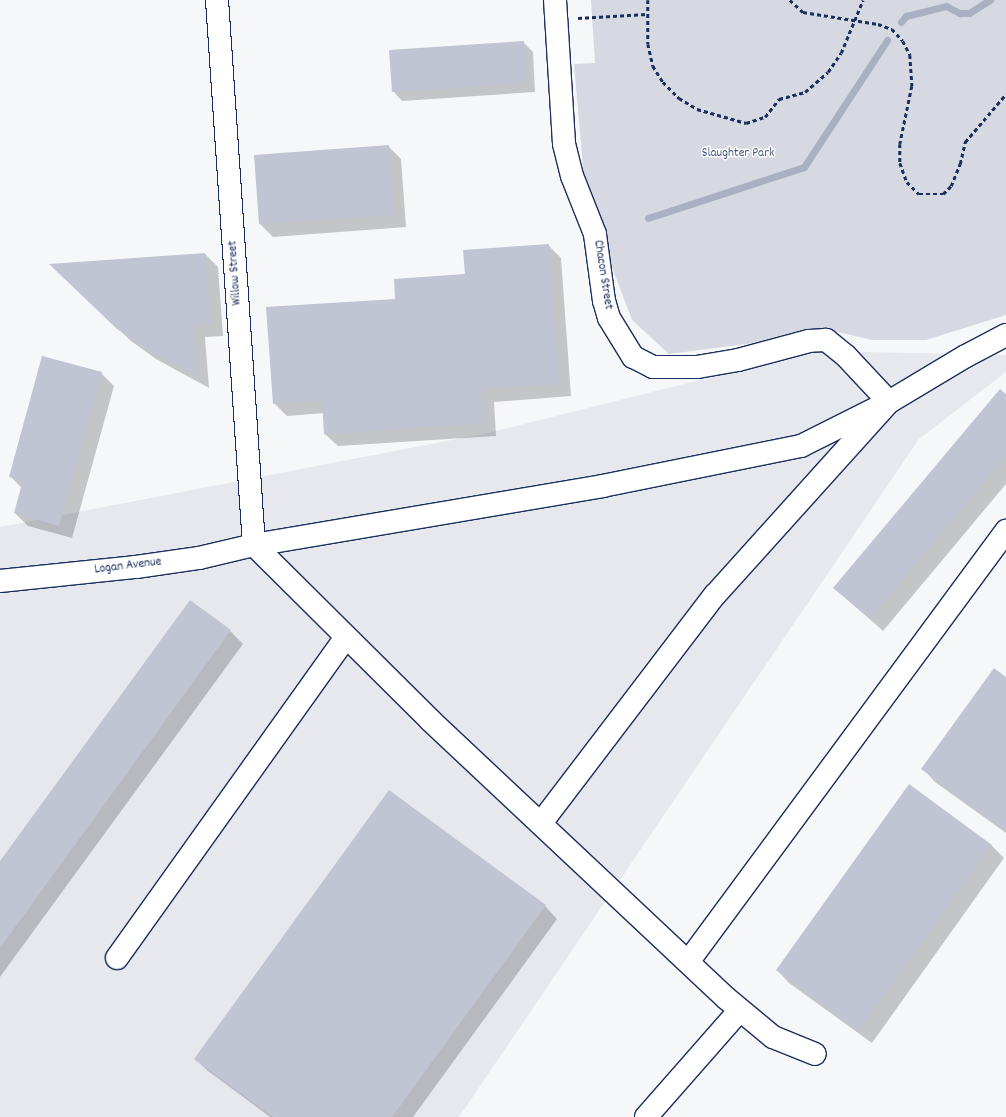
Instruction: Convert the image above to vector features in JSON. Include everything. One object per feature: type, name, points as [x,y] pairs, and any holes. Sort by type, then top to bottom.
[{"type":"street","name":"Willow Street","points":[[217,0],[254,545]]},
{"type":"street","name":"Chacon Street","points":[[555,0],[564,143],[572,176],[595,234],[604,301],[609,318],[633,357],[654,366],[697,367],[738,360],[809,341],[826,340],[846,356],[889,402]]},
{"type":"street","points":[[540,823],[715,595],[889,402],[966,356],[1006,335]]},
{"type":"street","name":"Logan Avenue","points":[[0,581],[136,567],[254,545],[602,486],[794,447],[889,402]]},
{"type":"street","points":[[688,962],[1006,531]]},
{"type":"street","points":[[254,545],[346,637],[540,823],[740,1010],[773,1037],[815,1054]]},
{"type":"street","points":[[117,958],[346,637]]},
{"type":"street","points":[[646,1117],[740,1010]]},
{"type":"path","points":[[648,0],[648,44],[653,66],[663,82],[679,98],[697,109],[746,123],[765,117],[779,99],[805,92],[828,72],[841,53],[863,0]]},
{"type":"path","points":[[790,0],[803,12],[854,19],[892,29],[903,40],[910,55],[912,86],[900,144],[900,163],[907,182],[919,194],[943,194],[951,186],[960,164],[965,142],[1006,94]]},
{"type":"path","points":[[573,18],[647,14]]},
{"type":"shaded area","points":[[816,351],[1006,355],[1006,372],[919,439],[459,1117],[0,1117],[0,527],[488,433]]},
{"type":"green space","name":"Slaughter Park","points":[[591,0],[1006,0],[1006,315],[926,340],[872,340],[838,332],[669,354],[632,320],[607,254],[584,179],[574,64],[595,63]]},
{"type":"building","points":[[524,41],[526,83],[392,92],[389,50]]},
{"type":"building","points":[[389,145],[394,215],[259,224],[254,155]]},
{"type":"building","points":[[549,244],[559,384],[482,389],[484,423],[324,434],[322,400],[273,404],[266,307],[395,299],[394,279],[465,274],[463,250]]},
{"type":"building","points":[[205,253],[211,324],[193,325],[197,376],[142,346],[117,329],[49,264]]},
{"type":"building","points":[[42,356],[102,372],[59,526],[14,513],[23,480],[9,477]]},
{"type":"building","points":[[1000,389],[1006,394],[1006,457],[870,619],[833,588]]},
{"type":"building","points":[[190,600],[231,630],[0,948],[0,861]]},
{"type":"building","points":[[994,668],[1006,677],[1006,825],[1003,829],[921,769]]},
{"type":"building","points":[[909,784],[992,845],[859,1031],[776,970]]},
{"type":"building","points":[[389,790],[546,905],[392,1117],[273,1117],[194,1059]]},
{"type":"waterway","points":[[901,22],[906,16],[946,6],[960,13],[969,13],[990,0]]},
{"type":"waterway","points":[[648,218],[804,167],[887,40]]}]
